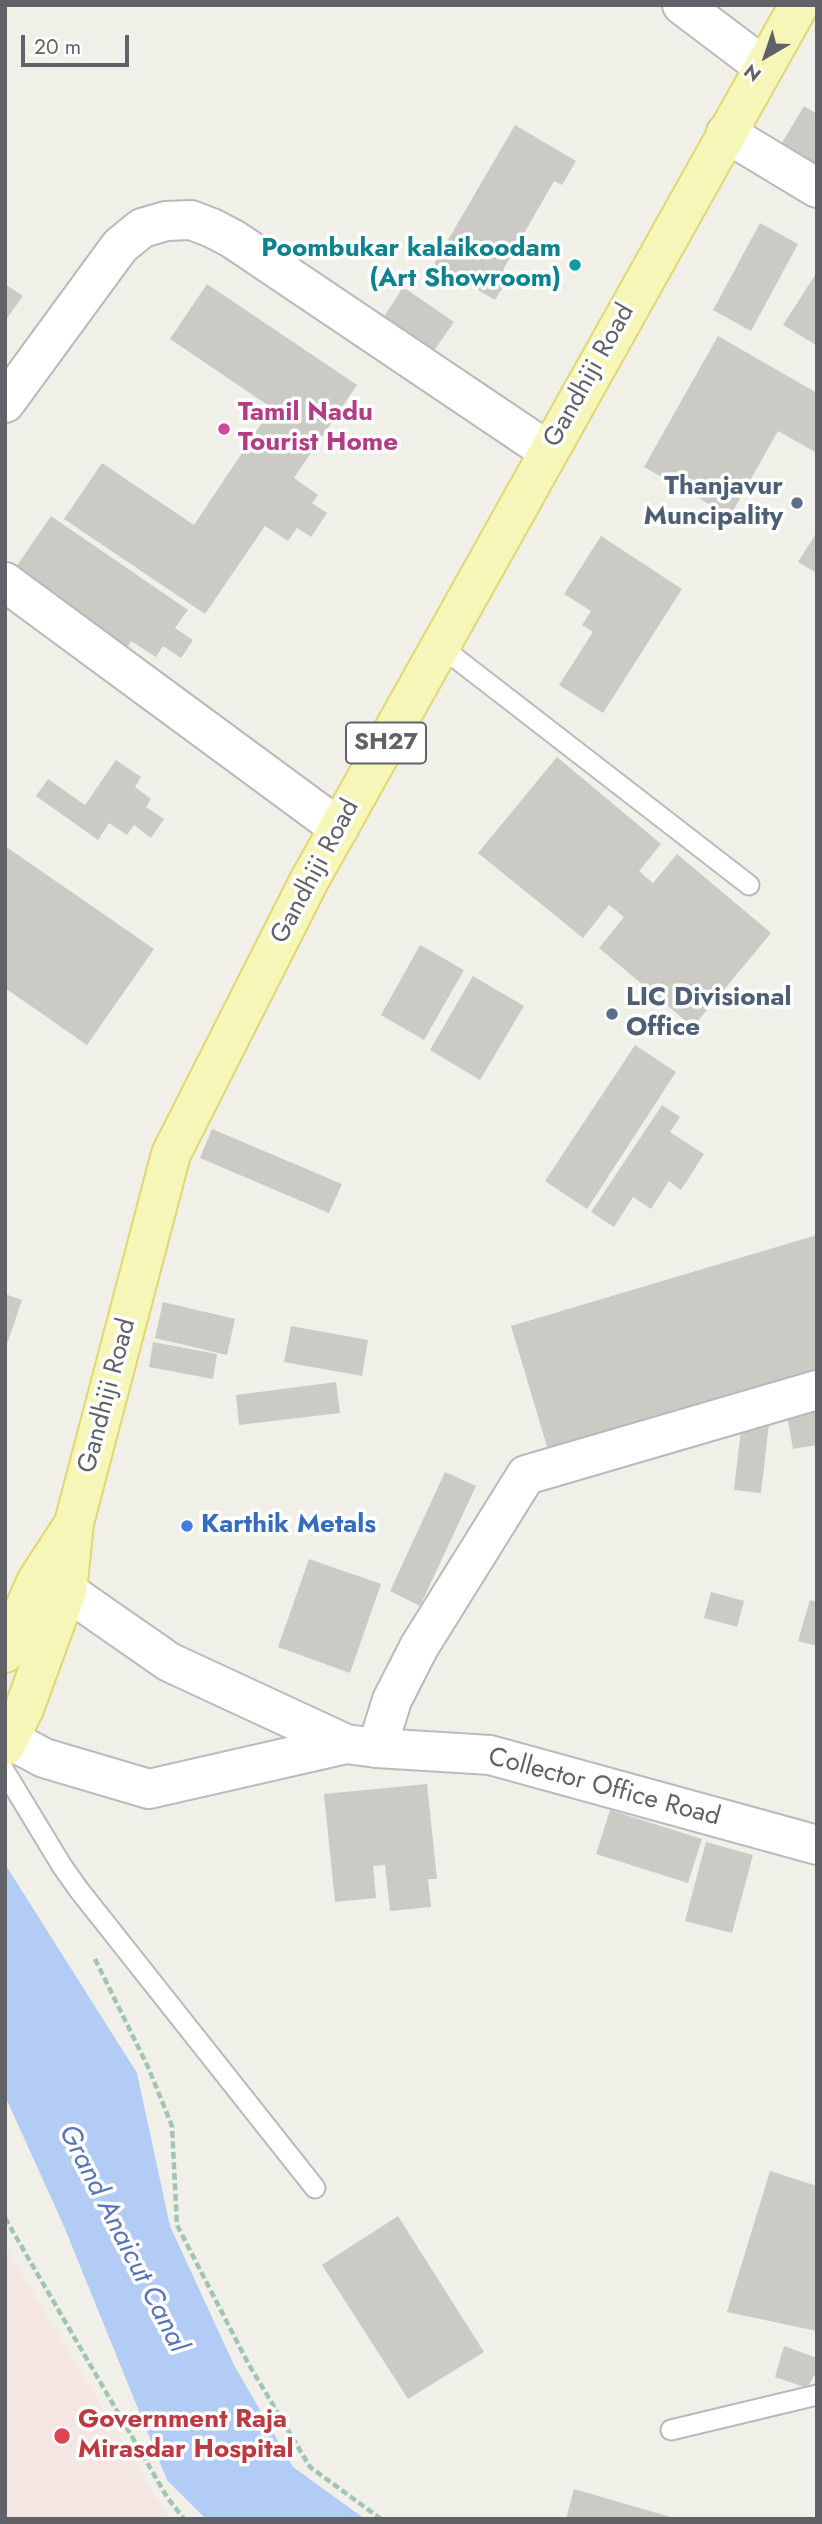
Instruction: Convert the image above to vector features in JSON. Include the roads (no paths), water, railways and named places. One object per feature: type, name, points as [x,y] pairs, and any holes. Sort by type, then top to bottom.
[{"type":"main road","name":"Gandhiji Road","points":[[6,1749],[24,1709],[52,1586],[74,1523],[171,1154],[309,881],[799,5]]},
{"type":"main road","name":"Gandhiji Road","points":[[5,1653],[52,1586]]},
{"type":"street","points":[[682,5],[764,67]]},
{"type":"street","points":[[726,133],[817,188]]},
{"type":"street","points":[[5,403],[120,246],[142,228],[166,221],[191,220],[233,239],[548,451]]},
{"type":"street","points":[[5,582],[339,828]]},
{"type":"street","points":[[361,1746],[392,1700],[419,1647],[526,1475],[817,1390]]},
{"type":"street","name":"Collector Office Road","points":[[52,1586],[169,1662],[361,1746]]},
{"type":"street","name":"Collector Office Road","points":[[6,1749],[149,1789],[361,1746],[490,1755],[817,1845]]},
{"type":"lane","points":[[440,646],[749,885]]},
{"type":"lane","points":[[6,1749],[62,1866],[315,2188]]},
{"type":"lane","points":[[671,2430],[817,2395]]},
{"type":"water","name":"Grand Anaicut Canal","points":[[5,1864],[137,2073],[170,2226],[234,2365],[293,2467],[365,2519],[206,2519],[167,2480],[63,2224],[5,2096]]},
{"type":"place","name":"Poombukar kalaikoodam (Art Showroom)","points":[[575,265]]},
{"type":"place","name":"Tamil Nadu Tourist Home","points":[[224,429]]},
{"type":"place","name":"Thanjavur Muncipality","points":[[797,503]]},
{"type":"place","name":"LIC Divisional Office","points":[[612,1014]]},
{"type":"place","name":"Karthik Metals","points":[[187,1526]]},
{"type":"place","name":"Government Raja Mirasdar Hospital","points":[[62,2436]]}]
